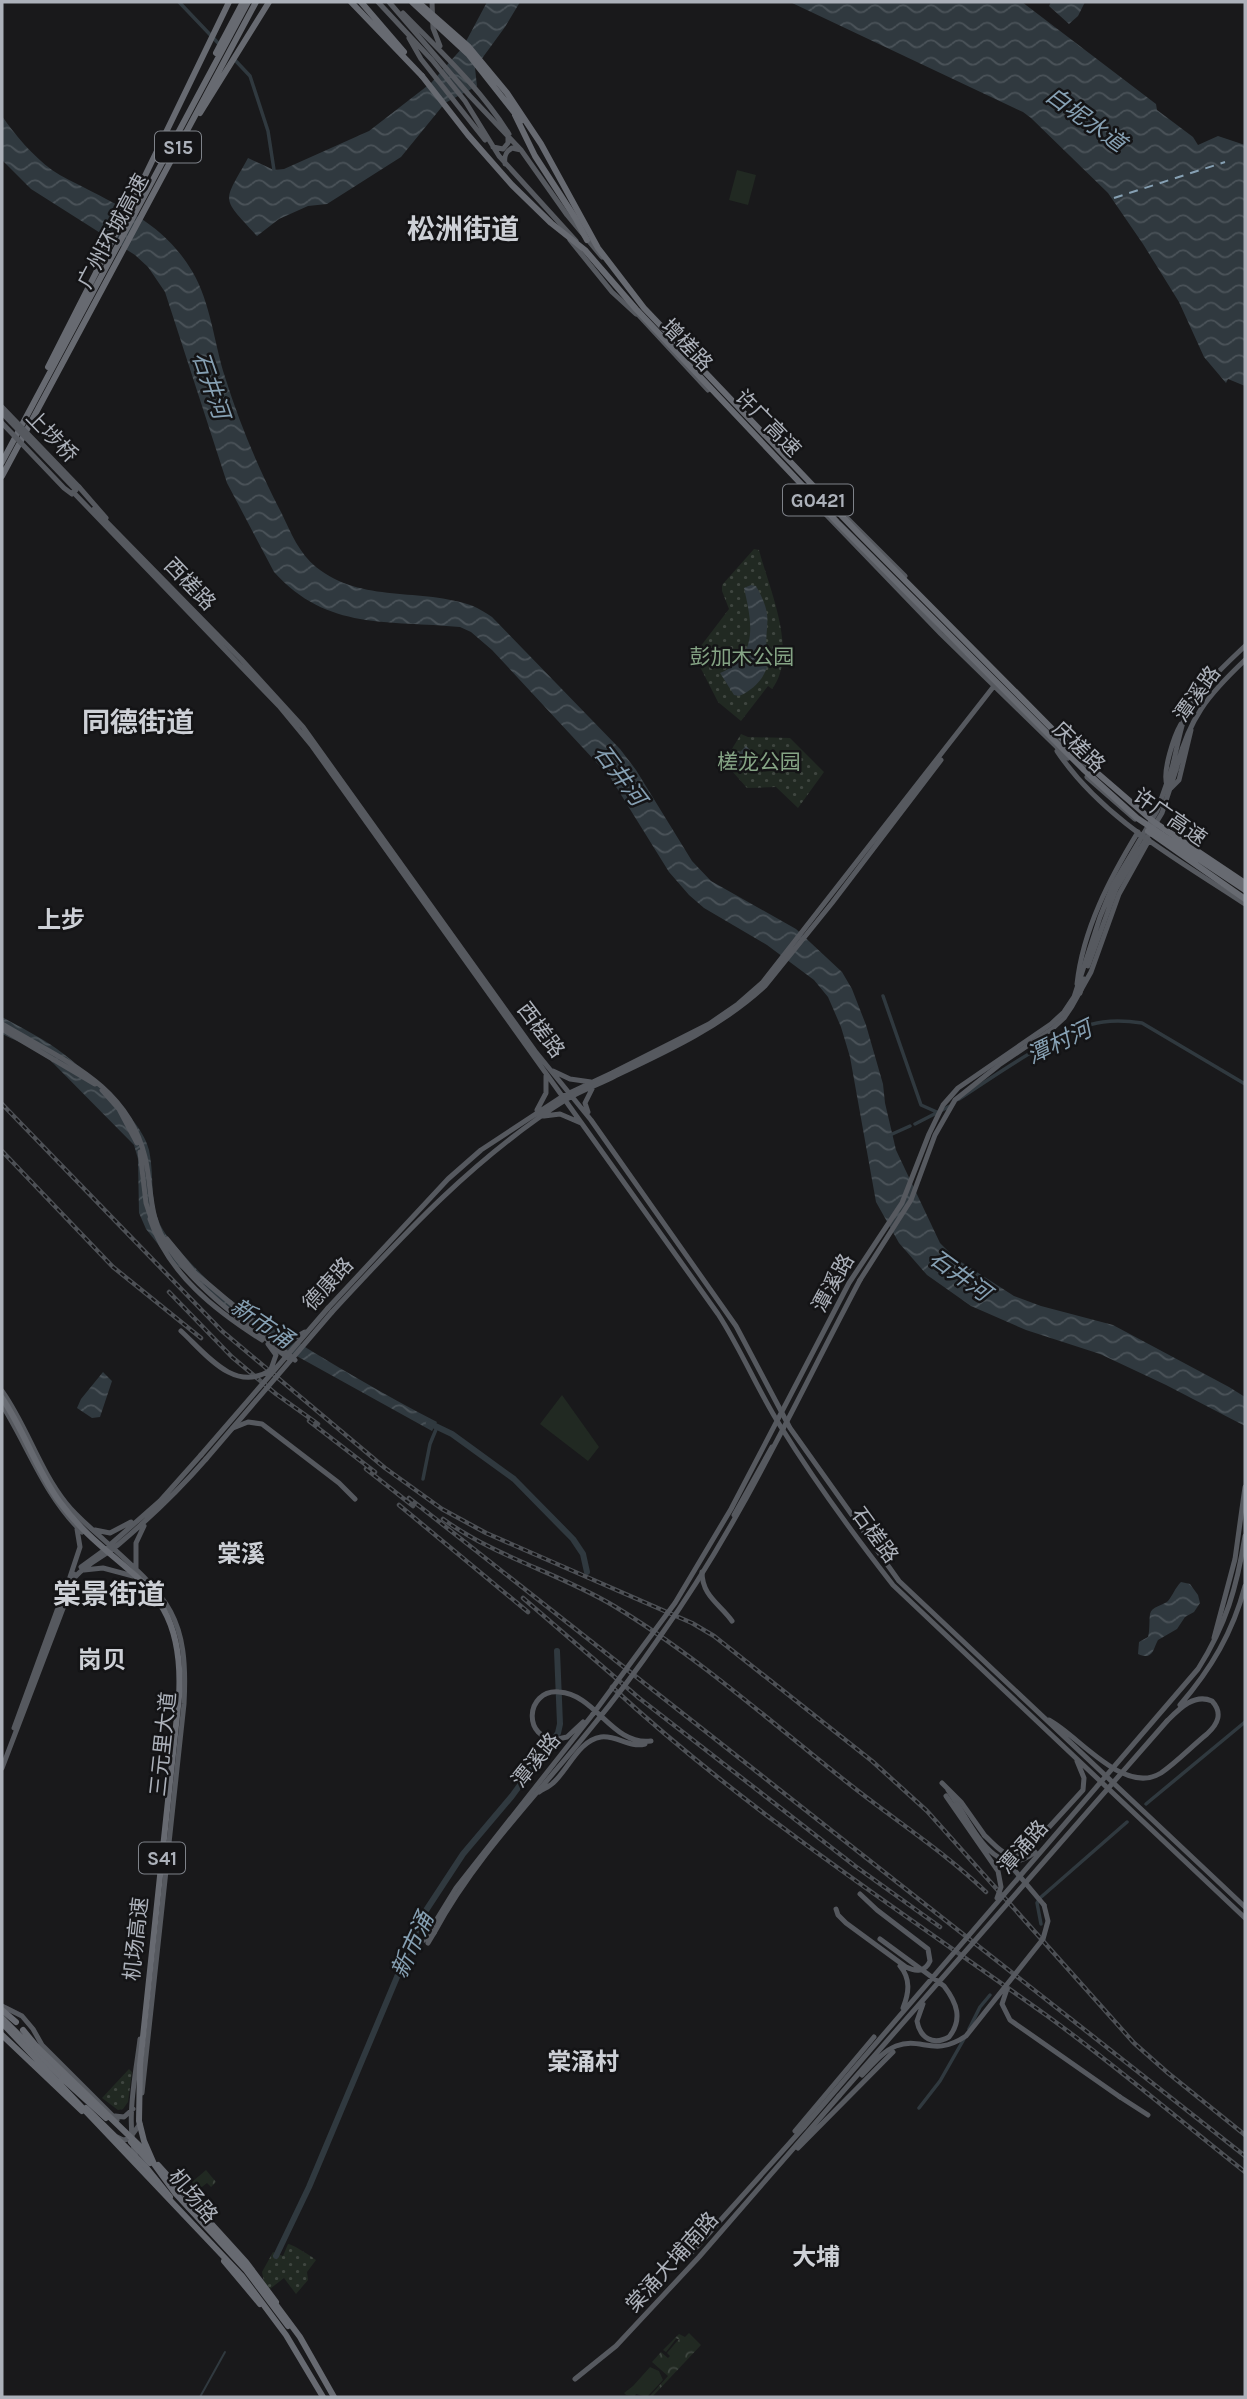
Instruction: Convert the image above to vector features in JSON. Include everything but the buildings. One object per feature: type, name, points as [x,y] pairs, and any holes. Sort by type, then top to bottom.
[{"type":"highway","points":[[2,462],[65,331],[95,288],[229,2]]},
{"type":"highway","points":[[192,106],[243,2]]},
{"type":"highway","name":"广州环城高速","points":[[2,477],[95,288],[248,2]]},
{"type":"highway","points":[[243,41],[259,2]]},
{"type":"highway","name":"广州环城高速","points":[[95,288],[259,2]]},
{"type":"highway","points":[[169,162],[268,2]]},
{"type":"highway","points":[[351,2],[422,76]]},
{"type":"highway","name":"许广高速","points":[[362,2],[468,135],[512,185],[551,223],[585,250],[652,327],[837,522],[1149,831],[1245,894]]},
{"type":"highway","points":[[412,2],[468,54],[530,134],[570,199]]},
{"type":"highway","name":"许广高速","points":[[421,2],[476,55],[507,93],[541,144],[598,248],[644,308],[867,542],[1108,784],[1154,822],[1245,881]]},
{"type":"highway","points":[[511,108],[549,179],[587,240]]},
{"type":"highway","name":"机场高速","points":[[2,1398],[59,1501],[152,1591],[175,1635],[179,1661],[179,1697],[140,2065],[139,2121],[147,2150],[159,2173],[246,2270],[288,2326],[332,2397]]},
{"type":"highway","points":[[2,2008],[16,2022]]},
{"type":"highway","points":[[2,2022],[137,2148],[217,2242],[256,2281]]},
{"type":"highway","points":[[2,2022],[210,2239],[252,2288],[294,2347],[322,2397]]},
{"type":"highway","name":"机场路","points":[[2,2022],[13,2039],[145,2166],[276,2325],[322,2397]]},
{"type":"highway","points":[[23,2030],[37,2047],[142,2148],[216,2227],[265,2284],[288,2326]]},
{"type":"highway","points":[[2,2037],[124,2150]]},
{"type":"highway","points":[[86,2108],[93,2107],[96,2098]]},
{"type":"highway","points":[[107,2128],[115,2126],[114,2117]]},
{"type":"highway","points":[[145,2166],[142,2160],[144,2157],[152,2160]]},
{"type":"highway","name":"机场路","points":[[256,2281],[297,2333],[332,2397]]},
{"type":"main road","name":"增槎路","points":[[378,2],[442,67]]},
{"type":"main road","name":"增槎路","points":[[391,2],[467,98],[521,150],[587,240],[641,301],[803,472],[1003,676]]},
{"type":"main road","points":[[391,2],[446,54],[477,90],[514,143]]},
{"type":"main road","points":[[432,2],[435,35],[446,54]]},
{"type":"main road","points":[[406,32],[421,59],[499,156]]},
{"type":"main road","name":"增槎路","points":[[467,98],[491,145],[505,164],[600,267],[639,317],[829,519],[996,688]]},
{"type":"main road","points":[[491,145],[499,150],[503,149],[508,143],[508,137]]},
{"type":"main road","points":[[505,164],[505,156],[509,150],[521,150]]},
{"type":"main road","points":[[546,207],[605,283],[639,317]]},
{"type":"main road","points":[[631,306],[634,300],[641,301]]},
{"type":"main road","name":"上埗桥","points":[[2,407],[75,491]]},
{"type":"main road","name":"上埗桥","points":[[2,415],[75,491]]},
{"type":"main road","name":"上埗桥","points":[[2,423],[51,476],[75,491]]},
{"type":"main road","name":"西槎路","points":[[75,491],[97,518],[298,727],[567,1096]]},
{"type":"main road","name":"西槎路","points":[[75,491],[303,727],[548,1072]]},
{"type":"main road","name":"潭溪路","points":[[1174,769],[1185,719],[1212,680],[1245,646]]},
{"type":"main road","name":"潭溪路","points":[[431,1932],[533,1794],[591,1728],[662,1634],[724,1537],[869,1264],[911,1200],[935,1135],[949,1109],[962,1093],[1058,1024],[1068,1012],[1078,993],[1109,893],[1157,811],[1184,739],[1209,697],[1245,660]]},
{"type":"main road","name":"庆槎路","points":[[1003,676],[1086,759],[1144,812],[1245,881]]},
{"type":"main road","points":[[567,1096],[711,1027],[753,997],[996,688]]},
{"type":"main road","name":"庆槎路","points":[[996,688],[1124,811],[1245,894]]},
{"type":"main road","points":[[1144,812],[1159,806],[1166,794],[1164,776],[1176,733],[1185,719]]},
{"type":"main road","points":[[1161,824],[1161,812],[1167,795],[1179,780],[1193,722]]},
{"type":"main road","points":[[1051,742],[1085,786],[1138,832],[1245,904]]},
{"type":"main road","points":[[1078,993],[1081,964],[1096,915],[1114,872],[1138,832]]},
{"type":"main road","points":[[1078,993],[1091,972],[1108,920],[1128,875],[1149,840]]},
{"type":"main road","name":"潭溪路","points":[[426,1941],[456,1888],[593,1714],[656,1630],[689,1580],[766,1444],[857,1270],[902,1203],[929,1134],[950,1096],[995,1061],[1051,1024],[1078,993]]},
{"type":"main road","points":[[2,1027],[95,1084],[119,1109],[130,1126],[141,1154],[149,1216],[159,1245],[184,1277],[224,1313],[272,1348],[276,1356],[261,1384]]},
{"type":"main road","points":[[2,1027],[90,1076],[117,1100],[133,1124],[143,1151],[149,1197],[156,1224],[169,1248],[184,1267],[243,1323]]},
{"type":"main road","points":[[584,1124],[560,1114],[537,1115],[546,1094],[548,1072],[593,1084]]},
{"type":"main road","points":[[591,1119],[585,1103],[593,1084]]},
{"type":"main road","name":"德康路","points":[[105,1552],[171,1499],[261,1384],[308,1330],[453,1186],[537,1115],[567,1096]]},
{"type":"main road","name":"石槎路","points":[[567,1096],[591,1119],[736,1326],[780,1411],[899,1580],[1245,1907]]},
{"type":"main road","name":"石槎路","points":[[567,1096],[718,1314],[780,1426],[888,1579],[926,1619],[1245,1918]]},
{"type":"main road","points":[[149,1216],[165,1248],[181,1269],[243,1323],[294,1361]]},
{"type":"main road","points":[[156,1224],[195,1273],[270,1337],[285,1343],[308,1330]]},
{"type":"main road","points":[[780,1411],[845,1284],[857,1270]]},
{"type":"main road","name":"德康路","points":[[203,1457],[227,1433],[330,1310]]},
{"type":"main road","points":[[181,1331],[234,1376],[252,1379],[269,1371]]},
{"type":"main road","name":"三元里大道","points":[[2,1391],[58,1493],[72,1511],[136,1569],[167,1604],[176,1621],[183,1646],[184,1692],[140,2124],[142,2138],[152,2160]]},
{"type":"main road","name":"三元里大道","points":[[2,1405],[45,1486],[60,1508],[76,1527],[135,1578],[164,1618],[175,1648],[177,1686],[133,2109],[132,2137],[136,2157]]},
{"type":"main road","points":[[227,1433],[248,1422],[262,1424],[339,1483],[355,1499]]},
{"type":"main road","points":[[732,1621],[709,1597],[702,1572],[775,1441]]},
{"type":"main road","points":[[1213,1644],[1235,1559],[1245,1487]]},
{"type":"main road","points":[[92,1529],[110,1533],[148,1516]]},
{"type":"main road","points":[[136,1569],[136,1543],[148,1516]]},
{"type":"main road","points":[[2,1759],[80,1547],[76,1527]]},
{"type":"main road","name":"潭涌路","points":[[785,2159],[892,2025],[1185,1685],[1213,1644],[1228,1612],[1235,1591],[1245,1536]]},
{"type":"main road","points":[[69,1581],[80,1568],[105,1552]]},
{"type":"main road","points":[[2,1768],[71,1587],[81,1571],[105,1552]]},
{"type":"main road","points":[[81,1571],[103,1568],[135,1578],[141,1574]]},
{"type":"main road","name":"潭涌路","points":[[778,2153],[807,2129],[839,2096],[1196,1687],[1215,1660],[1236,1618],[1245,1586]]},
{"type":"main road","points":[[533,1794],[552,1785],[579,1752],[595,1739],[607,1737],[638,1745],[651,1741],[641,1742],[626,1737],[588,1705],[561,1692],[540,1697],[531,1715],[539,1733],[554,1740],[567,1737],[593,1714]]},
{"type":"main road","points":[[1043,1717],[1061,1727],[1104,1762],[1135,1778],[1148,1778],[1168,1767],[1215,1726],[1219,1714],[1212,1701],[1200,1699],[1183,1706],[1167,1721]]},
{"type":"main road","points":[[984,1835],[1000,1850],[1013,1856],[1024,1853],[1083,1790],[1084,1778],[1074,1757]]},
{"type":"main road","points":[[168,1779],[176,1780]]},
{"type":"main road","points":[[942,1783],[1000,1875],[1000,1891],[986,1914]]},
{"type":"main road","points":[[947,1793],[991,1853],[1002,1860],[1023,1860],[1037,1852],[1055,1833]]},
{"type":"main road","points":[[839,2096],[892,2047],[905,2044],[942,2047],[957,2042],[972,2030],[1043,1939],[1047,1928],[1047,1914],[1036,1893],[984,1835],[961,1802],[947,1793]]},
{"type":"main road","points":[[836,1909],[846,1923],[906,1967],[918,1971],[926,1968],[931,1956],[924,1945],[860,1894]]},
{"type":"main road","points":[[880,1939],[944,1986],[955,2002],[958,2013],[956,2027],[949,2037],[931,2041],[921,2034],[917,2021],[919,2010],[935,1986]]},
{"type":"main road","points":[[892,2025],[905,2003],[909,1983],[905,1971],[893,1958]]},
{"type":"main road","points":[[1013,1979],[1002,2004],[1010,2020],[1148,2115]]},
{"type":"main road","name":"机场路","points":[[2,2008],[22,2016],[42,2045],[114,2117],[229,2245],[256,2281]]},
{"type":"main road","points":[[778,2153],[874,2036]]},
{"type":"main road","points":[[2,2037],[13,2039]]},
{"type":"main road","points":[[785,2159],[808,2141],[848,2096],[893,2052]]},
{"type":"main road","points":[[114,2117],[124,2117],[133,2109]]},
{"type":"main road","points":[[116,2137],[126,2140],[132,2137],[140,2124]]},
{"type":"main road","name":"棠涌大埔南路","points":[[692,2252],[778,2153]]},
{"type":"main road","name":"棠涌大埔南路","points":[[575,2379],[616,2346],[785,2159]]},
{"type":"green space","points":[[737,170],[756,175],[748,205],[729,200]]},
{"type":"green space","name":"彭加木公园","points":[[754,549],[759,550],[775,601],[783,658],[780,675],[772,689],[768,686],[741,721],[718,702],[694,655],[729,609],[722,585]]},
{"type":"green space","name":"槎龙公园","points":[[741,734],[748,737],[790,738],[824,772],[798,808],[776,787],[747,788],[724,762]]},
{"type":"green space","points":[[562,1395],[599,1447],[588,1461],[540,1424]]},
{"type":"green space","points":[[129,2069],[132,2072],[128,2102],[123,2109],[118,2110],[102,2098]]},
{"type":"green space","points":[[206,2170],[216,2182],[211,2187],[207,2183],[198,2190],[192,2182]]},
{"type":"green space","points":[[288,2244],[316,2260],[307,2272],[308,2280],[296,2294],[284,2278],[266,2292],[262,2272],[273,2252],[283,2256]]},
{"type":"green space","points":[[689,2333],[701,2345],[652,2397],[649,2397],[668,2376],[652,2362],[661,2352],[668,2358],[670,2356],[667,2353],[679,2339],[676,2339],[666,2352],[663,2350],[679,2334],[685,2337]]},
{"type":"green space","points":[[650,2367],[659,2371],[663,2380],[647,2397],[626,2395],[624,2393]]},
{"type":"water","points":[[487,2],[520,2],[475,68],[477,86],[445,103],[401,157],[327,204],[308,206],[279,219],[257,236],[237,214],[229,200],[233,184],[248,158],[274,170],[284,169],[369,131],[431,83],[463,47]]},
{"type":"water","name":"白坭水道","points":[[790,2],[1022,2],[1156,104],[1157,110],[1193,137],[1198,145],[1218,136],[1245,145],[1245,386],[1228,379],[1226,383],[1204,357],[1179,302],[1108,193],[1031,118]]},
{"type":"water","points":[[1051,2],[1085,2],[1078,16],[1069,24],[1049,6]]},
{"type":"water","name":"石井河","points":[[2,116],[25,145],[52,170],[145,221],[181,255],[204,296],[225,377],[250,447],[292,535],[310,561],[334,579],[353,586],[372,591],[453,600],[473,606],[492,617],[620,749],[636,770],[692,861],[711,881],[796,929],[842,972],[866,1025],[883,1084],[896,1150],[940,1243],[955,1258],[1014,1296],[1113,1325],[1229,1387],[1245,1397],[1245,1426],[1100,1354],[1026,1330],[971,1306],[927,1275],[899,1243],[876,1202],[850,1057],[828,997],[814,980],[767,945],[704,908],[689,895],[669,872],[610,777],[492,650],[471,632],[460,627],[384,622],[337,613],[294,591],[274,572],[227,483],[165,292],[148,267],[135,255],[31,189],[2,160]]},
{"type":"water","points":[[756,586],[766,610],[766,645],[769,655],[760,680],[739,696],[734,695],[720,673],[733,666],[747,648],[750,626],[744,588]]},
{"type":"water","points":[[746,746],[754,754],[737,771],[729,763]]},
{"type":"water","points":[[2,1017],[57,1049],[96,1081],[124,1109],[144,1137],[149,1150],[153,1197],[163,1230],[220,1292],[300,1344],[437,1422],[432,1431],[284,1349],[232,1313],[168,1257],[146,1229],[139,1213],[138,1159],[134,1145],[50,1060],[2,1034]]},
{"type":"water","points":[[103,1372],[112,1381],[100,1417],[92,1418],[77,1408]]},
{"type":"water","points":[[1181,1582],[1190,1584],[1200,1603],[1177,1629],[1158,1640],[1150,1655],[1138,1654],[1139,1642],[1148,1637],[1151,1611],[1168,1601]]},
{"type":"waterway","points":[[179,2],[219,44]]},
{"type":"waterway","points":[[234,59],[250,76],[268,131],[274,170]]},
{"type":"waterway","points":[[883,996],[921,1105],[939,1113]]},
{"type":"waterway","name":"潭村河","points":[[959,1099],[1049,1042],[1087,1026],[1113,1021],[1142,1023],[1245,1084]]},
{"type":"waterway","name":"潭村河","points":[[915,1124],[950,1106]]},
{"type":"waterway","name":"潭村河","points":[[890,1135],[910,1126]]},
{"type":"waterway","name":"新市涌","points":[[429,1423],[452,1434],[514,1479],[573,1539],[583,1554],[587,1572]]},
{"type":"waterway","points":[[423,1479],[430,1444],[437,1427]]},
{"type":"waterway","name":"新市涌","points":[[276,2256],[309,2187],[423,1915],[463,1854],[512,1796],[558,1733],[560,1724],[557,1651]]},
{"type":"waterway","points":[[1146,1804],[1245,1722]]},
{"type":"waterway","points":[[1041,1924],[1037,1903],[1040,1898],[1127,1822]]},
{"type":"waterway","points":[[969,2029],[980,2007],[990,1995]]},
{"type":"waterway","points":[[919,2108],[940,2081],[964,2039]]},
{"type":"waterway","points":[[200,2397],[225,2352]]},
{"type":"ferry route","points":[[1114,198],[1225,162]]},
{"type":"railway","points":[[2,1104],[222,1331],[385,1468],[442,1509],[486,1533],[692,1623],[714,1636],[872,1761],[927,1811],[1134,2043],[1245,2135]]},
{"type":"railway","points":[[2,1151],[113,1267],[201,1338]]},
{"type":"railway","points":[[169,1292],[232,1357],[276,1394],[318,1424]]},
{"type":"railway","points":[[309,1421],[375,1472]]},
{"type":"railway","points":[[366,1469],[413,1506]]},
{"type":"railway","points":[[409,1498],[1245,2156]]},
{"type":"railway","points":[[399,1505],[528,1612]]},
{"type":"railway","points":[[443,1519],[505,1555],[593,1594],[675,1646],[953,1863],[986,1892]]},
{"type":"railway","points":[[523,1598],[639,1698],[855,1866],[940,1927]]},
{"type":"railway","points":[[612,1687],[663,1732],[769,1817],[1046,2015],[1245,2172]]},
{"type":"district","name":"松洲街道","points":[[463,229]]},
{"type":"district","name":"同德街道","points":[[138,722]]},
{"type":"district","name":"上步","points":[[61,920]]},
{"type":"district","name":"棠溪","points":[[241,1554]]},
{"type":"district","name":"棠景街道","points":[[109,1594]]},
{"type":"district","name":"岗贝","points":[[102,1660]]},
{"type":"district","name":"棠涌村","points":[[583,2062]]},
{"type":"district","name":"大埔","points":[[816,2257]]}]
